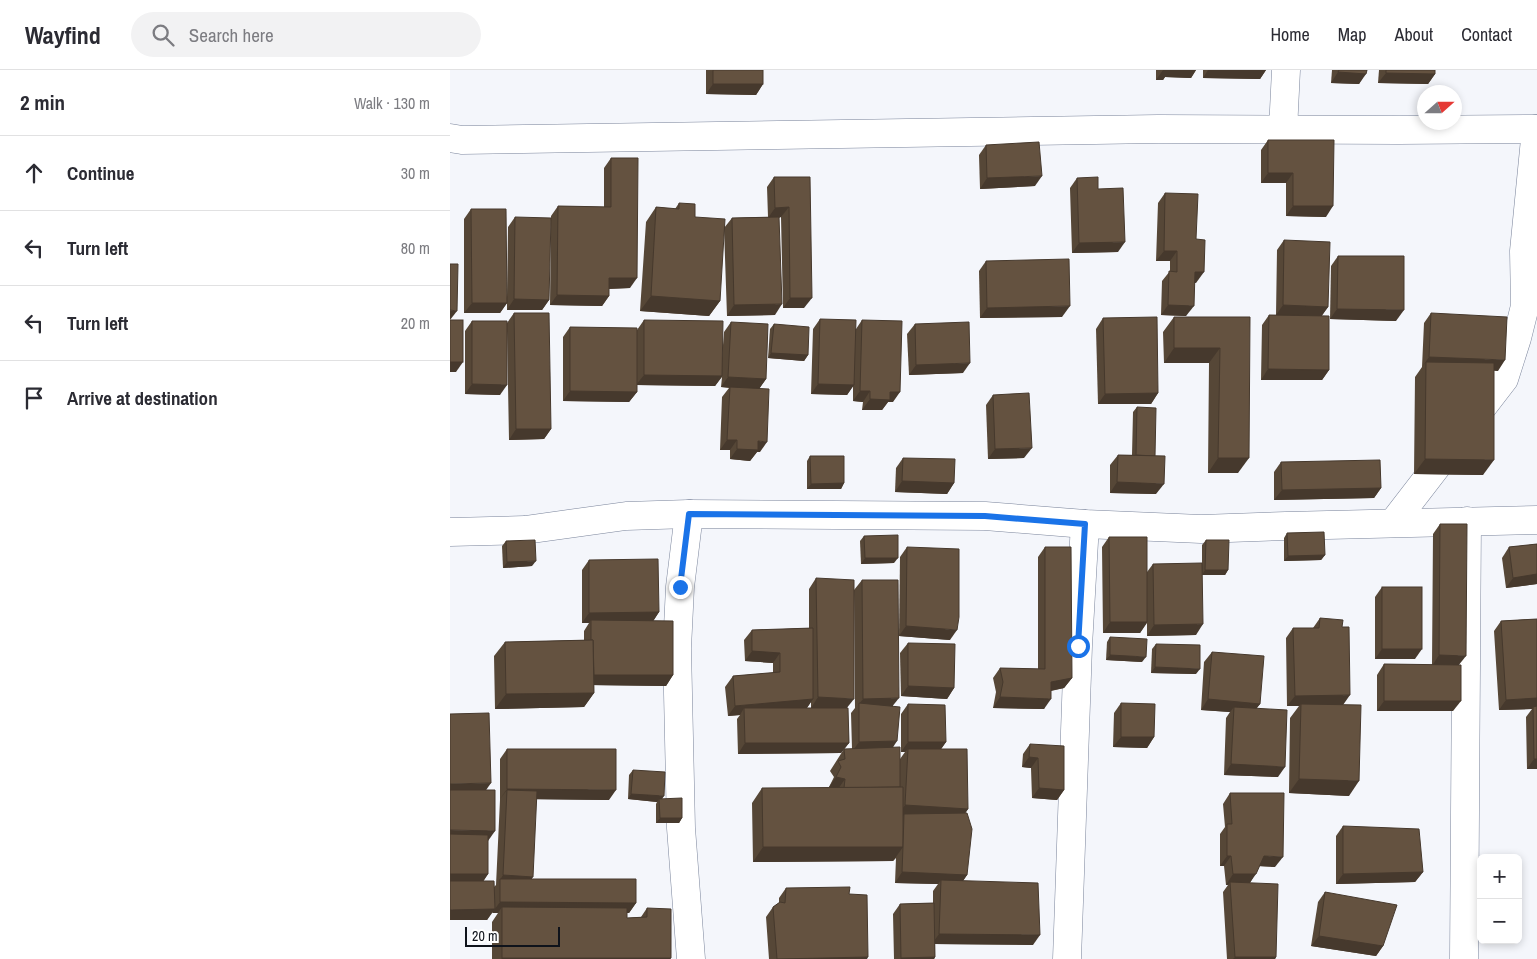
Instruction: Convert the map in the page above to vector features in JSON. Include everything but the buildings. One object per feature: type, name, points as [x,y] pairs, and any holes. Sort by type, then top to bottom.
[{"type":"street","points":[[1283,130],[1286,70]]},
{"type":"street","points":[[450,138],[462,140],[1158,129],[1536,129],[1524,251],[1524,306],[1517,338],[1504,379],[1393,523]]},
{"type":"street","points":[[689,514],[680,587],[677,648],[681,828],[691,959]]},
{"type":"street","points":[[450,532],[525,530],[626,516],[689,514],[985,516],[1085,524],[1201,530],[1537,520]]},
{"type":"street","points":[[1464,959],[1467,521]]},
{"type":"street","points":[[1067,959],[1078,646],[1085,524]]},
{"type":"route","points":[[680,587],[689,514],[985,516],[1085,524],[1078,646]]}]
